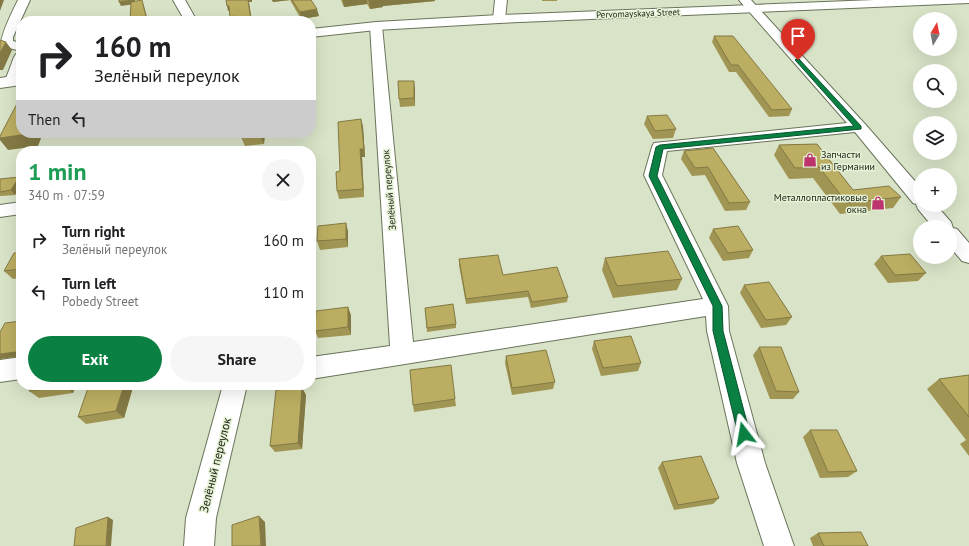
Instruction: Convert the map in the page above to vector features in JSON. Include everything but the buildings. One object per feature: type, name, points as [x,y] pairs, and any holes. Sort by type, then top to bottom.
[{"type":"main road","name":"Pervomayskaya Street","points":[[316,32],[376,26],[749,4],[965,0]]},
{"type":"street","points":[[17,16],[24,0]]},
{"type":"street","points":[[179,0],[188,16]]},
{"type":"street","points":[[499,18],[501,0]]},
{"type":"street","points":[[749,4],[859,127],[913,191]]},
{"type":"street","points":[[16,17],[7,37],[6,43],[16,46]]},
{"type":"street","name":"Зелёный переулок","points":[[376,26],[402,353]]},
{"type":"street","points":[[11,81],[16,69]]},
{"type":"street","points":[[779,546],[751,463],[718,331],[717,306],[653,176],[660,147],[859,127]]},
{"type":"street","points":[[0,210],[16,208]]},
{"type":"street","points":[[931,212],[938,220]]},
{"type":"street","points":[[957,242],[969,256]]},
{"type":"street","points":[[316,367],[717,306]]},
{"type":"street","points":[[0,371],[16,369]]},
{"type":"street","name":"Зелёный переулок","points":[[199,546],[202,518],[234,390]]},
{"type":"place","name":"Запчасти из Германии","points":[[810,160]]},
{"type":"place","name":"Металлопластиковые окна","points":[[878,203]]},
{"type":"route","points":[[744,434],[718,331],[717,306],[653,176],[660,147],[859,127],[798,60]]}]
